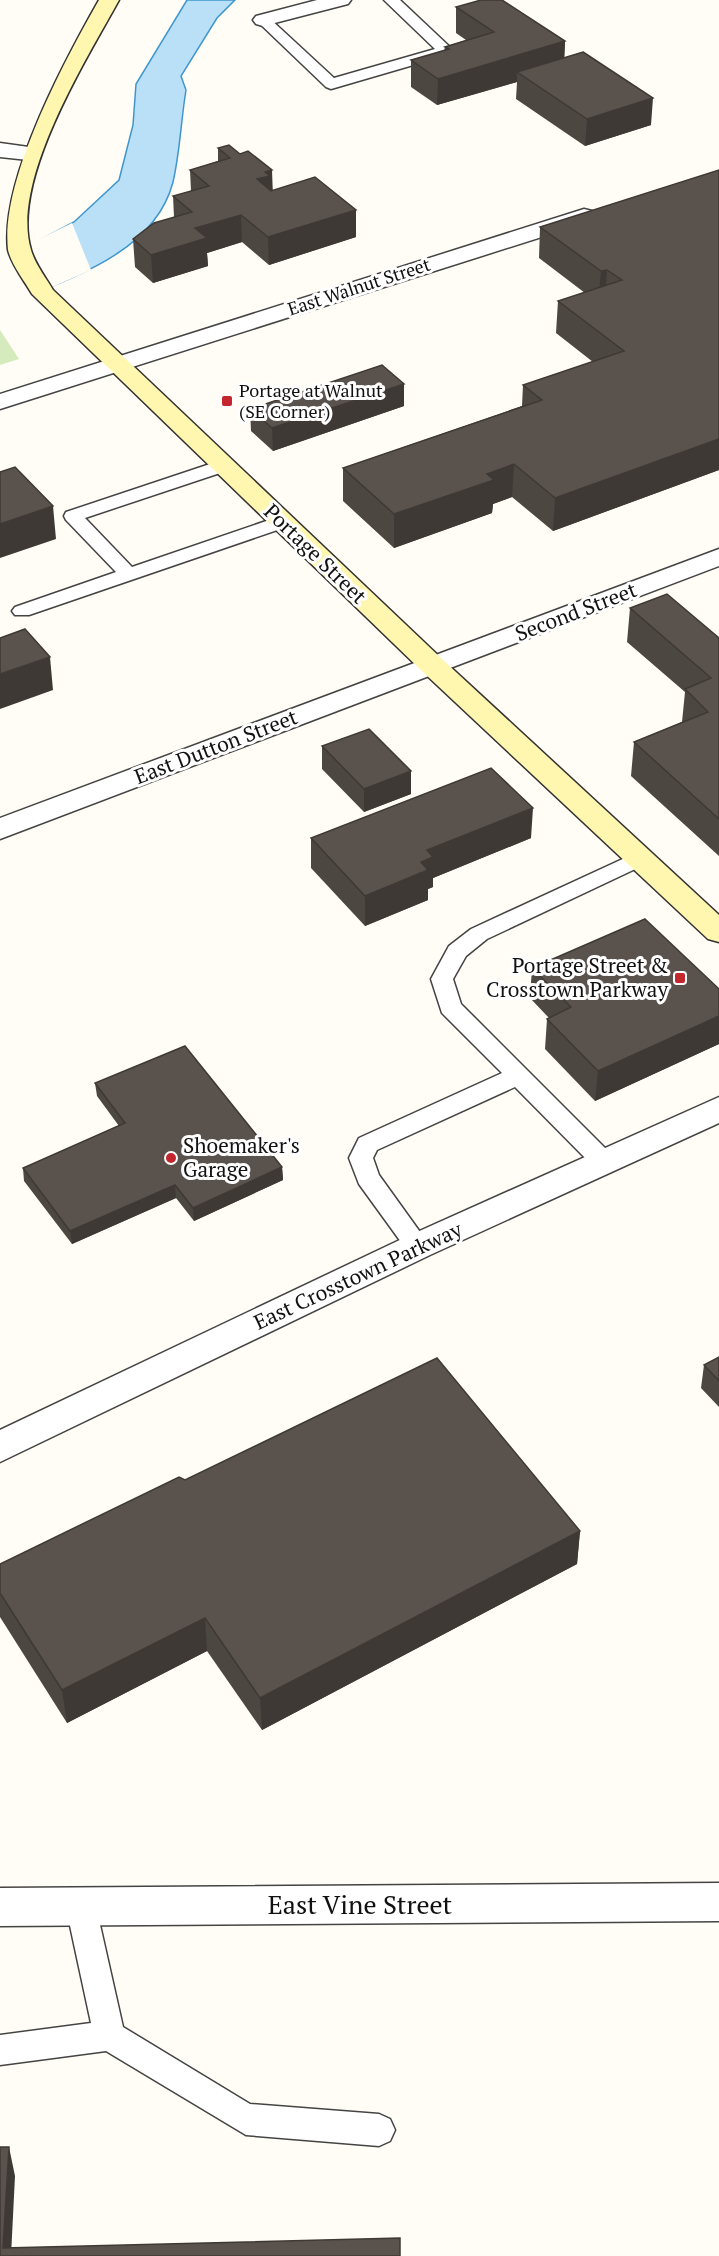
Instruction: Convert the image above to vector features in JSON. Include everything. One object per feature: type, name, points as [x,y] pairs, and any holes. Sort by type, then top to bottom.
[{"type":"main road","name":"Portage Street","points":[[109,0],[28,153],[16,215],[19,249],[44,294],[433,666],[719,932]]},
{"type":"street","points":[[263,20],[341,0]]},
{"type":"street","points":[[0,150],[28,153]]},
{"type":"street","name":"East Walnut Street","points":[[0,402],[607,208]]},
{"type":"street","name":"Second Street","points":[[433,666],[719,557]]},
{"type":"street","name":"East Dutton Street","points":[[0,829],[433,666]]},
{"type":"street","name":"East Crosstown Parkway","points":[[0,1448],[417,1246],[717,1113]]},
{"type":"street","name":"East Vine Street","points":[[0,1907],[719,1902]]},
{"type":"lane","points":[[263,20],[331,84],[446,51],[392,0]]},
{"type":"lane","points":[[129,575],[73,516],[222,466]]},
{"type":"lane","points":[[22,611],[282,522]]},
{"type":"lane","points":[[604,1162],[450,1008],[441,979],[457,951],[479,934],[640,858]]},
{"type":"lane","points":[[417,1246],[368,1178],[361,1158],[368,1144],[519,1075]]},
{"type":"lane","points":[[81,1906],[109,2036]]},
{"type":"lane","points":[[0,2050],[109,2036],[246,2119],[379,2130]]},
{"type":"green space","points":[[0,330],[19,359],[0,365]]},
{"type":"water","points":[[187,0],[235,0],[217,18],[181,76],[186,90],[177,159],[173,182],[163,208],[147,229],[103,263],[0,307],[0,261],[74,222],[119,180],[133,125],[136,84]]},
{"type":"pier","points":[[72,223],[91,270],[0,310],[0,258]]},
{"type":"building","points":[[481,0],[502,0],[565,41],[438,79],[411,60],[494,32],[456,7]]},
{"type":"building","points":[[583,52],[653,98],[587,119],[517,72]]},
{"type":"building","points":[[229,145],[240,154],[248,151],[272,170],[265,172],[270,176],[257,179],[271,191],[315,177],[356,210],[268,237],[241,215],[195,228],[207,238],[151,255],[133,239],[154,223],[192,212],[173,196],[209,186],[190,170],[230,158],[218,148]]},
{"type":"building","points":[[719,170],[719,439],[555,498],[514,464],[487,474],[494,480],[394,514],[343,468],[542,400],[523,385],[624,351],[558,301],[622,280],[607,270],[601,271],[540,227]]},
{"type":"building","points":[[382,365],[404,384],[272,428],[250,409]]},
{"type":"building","points":[[15,467],[53,506],[0,524],[0,472]]},
{"type":"building","points":[[667,594],[719,638],[719,819],[634,742],[708,712],[685,689],[711,678],[630,608]]},
{"type":"building","points":[[25,629],[50,657],[0,674],[0,638]]},
{"type":"building","points":[[369,729],[411,771],[364,789],[322,746]]},
{"type":"building","points":[[491,768],[533,808],[427,850],[433,857],[421,862],[428,870],[365,896],[311,838]]},
{"type":"building","points":[[645,919],[719,989],[719,1016],[598,1071],[547,1019],[571,1007],[532,968]]},
{"type":"building","name":"Shoemaker's Garage","points":[[185,1046],[282,1167],[193,1208],[175,1185],[70,1231],[23,1168],[125,1123],[95,1083]]},
{"type":"building","points":[[719,1357],[719,1381],[704,1365]]},
{"type":"building","points":[[437,1358],[580,1531],[260,1698],[205,1618],[62,1690],[0,1593],[0,1564],[179,1477],[185,1480]]},
{"type":"building","points":[[0,2147],[9,2147],[3,2248],[400,2238],[400,2256],[0,2256]]},
{"type":"place","name":"Portage at Walnut (SE Corner)","points":[[227,401]]},
{"type":"place","name":"Portage Street & Crosstown Parkway","points":[[680,978]]},
{"type":"place","name":"Shoemaker's Garage","points":[[171,1158]]}]
